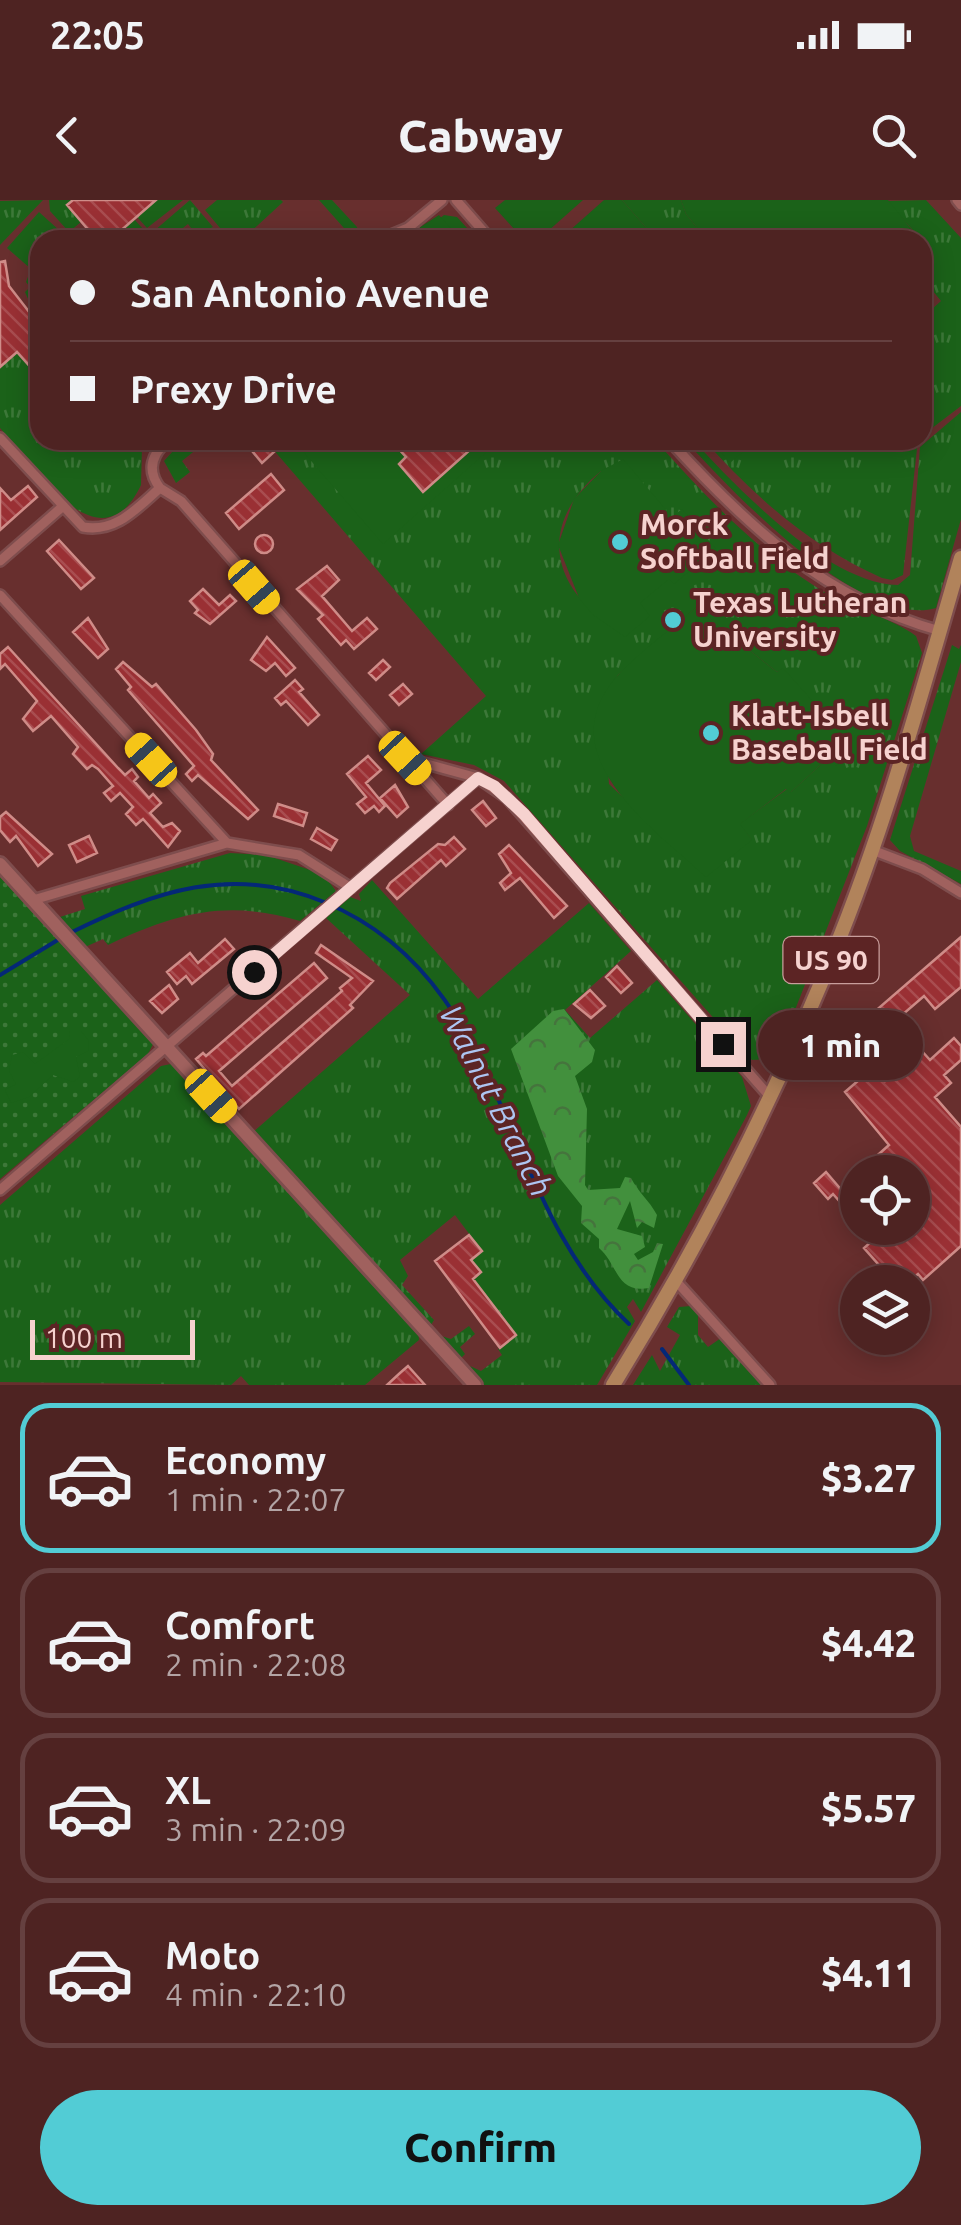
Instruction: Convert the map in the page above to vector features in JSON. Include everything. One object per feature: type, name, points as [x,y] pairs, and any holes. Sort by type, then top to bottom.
[{"type":"main road","name":"US 90","points":[[613,1385],[676,1281],[770,1098],[834,953],[872,850],[961,558]]},
{"type":"street","points":[[403,230],[442,200]]},
{"type":"street","points":[[456,200],[482,230]]},
{"type":"street","points":[[0,438],[83,527],[96,529],[124,520],[160,488]]},
{"type":"street","points":[[158,450],[153,455],[153,477],[160,488],[181,501],[448,805]]},
{"type":"street","points":[[678,450],[731,508],[800,566],[877,609],[940,631]]},
{"type":"street","points":[[0,561],[62,508]]},
{"type":"street","points":[[0,595],[226,842]]},
{"type":"street","points":[[405,758],[494,786],[524,814],[770,1098]]},
{"type":"street","points":[[0,1190],[478,778]]},
{"type":"street","points":[[36,904],[226,842],[299,855],[351,888]]},
{"type":"street","points":[[872,850],[922,869],[961,893]]},
{"type":"street","points":[[0,864],[476,1385]]},
{"type":"street","points":[[676,1281],[770,1385]]},
{"type":"green space","points":[[43,200],[0,245],[0,201]]},
{"type":"green space","points":[[49,200],[73,200],[67,206],[81,222],[67,230],[50,211]]},
{"type":"green space","points":[[156,200],[183,200],[147,228],[137,217]]},
{"type":"green space","points":[[190,200],[213,227],[189,230],[188,224],[180,230],[155,230]]},
{"type":"green space","points":[[217,200],[283,202],[253,230],[222,230],[205,210]]},
{"type":"green space","points":[[319,200],[332,200],[358,230],[346,230]]},
{"type":"green space","points":[[505,200],[583,200],[549,230],[515,230],[495,208]]},
{"type":"green space","points":[[604,200],[622,200],[648,230],[570,230]]},
{"type":"green space","points":[[622,200],[681,200],[699,230],[648,230]]},
{"type":"green space","points":[[681,200],[888,200],[912,230],[699,230]]},
{"type":"green space","points":[[926,200],[961,238],[961,406],[932,428],[932,309],[941,301],[932,290],[932,230],[913,230],[886,201]]},
{"type":"green space","points":[[39,212],[59,230],[30,230],[30,268],[7,248]]},
{"type":"green space","points":[[439,215],[452,230],[416,230]]},
{"type":"green space","points":[[444,215],[457,217],[469,230],[438,230],[433,224]]},
{"type":"green space","points":[[134,219],[144,230],[121,230]]},
{"type":"green space","points":[[17,352],[30,367],[30,450],[142,450],[141,485],[124,509],[106,518],[87,514],[47,484],[0,428],[0,367]]},
{"type":"green space","points":[[961,412],[961,519],[936,608],[906,609],[872,598],[836,578],[765,521],[695,450],[703,450],[759,507],[814,551],[843,569],[898,585],[910,575],[920,450],[932,450],[932,437]]},
{"type":"green space","points":[[174,450],[196,450],[182,461],[190,472],[176,483],[164,461]]},
{"type":"green space","points":[[274,450],[664,450],[714,504],[778,560],[826,593],[916,636],[922,653],[867,826],[786,1033],[769,1059],[752,1060],[741,1049],[504,781],[474,765],[421,754],[486,696]],"holes":[[[601,471],[603,620],[570,585],[559,546],[570,508]],[[696,608],[777,672],[783,669],[832,724],[828,758],[791,792],[787,789],[739,824],[751,839],[706,876],[609,784],[603,699],[618,675]]]},
{"type":"green space","points":[[302,450],[489,450],[383,544]]},
{"type":"green space","points":[[714,450],[720,450],[730,462],[744,450],[917,450],[903,575],[892,580],[882,578],[831,551],[744,482]]},
{"type":"green space","points":[[719,450],[745,450],[730,463]]},
{"type":"green space","name":"Morck Softball Field","points":[[623,459],[672,517],[682,509],[716,549],[674,584],[669,579],[640,603],[650,616],[625,637],[592,614],[579,598],[558,545],[574,499],[601,471]]},
{"type":"green space","name":"Klatt-Isbell Baseball Field","points":[[696,608],[777,672],[783,668],[832,723],[840,716],[847,725],[846,757],[836,766],[828,758],[790,793],[786,789],[740,824],[752,840],[706,877],[635,812],[614,786],[600,760],[594,732],[600,703],[620,673]]},
{"type":"green space","points":[[952,645],[959,649],[961,645],[961,662],[910,836],[914,851],[961,871],[961,884],[900,851],[890,840]]},
{"type":"green space","points":[[230,853],[266,855],[316,872],[319,869],[336,891],[300,921],[274,914],[225,910],[179,918],[108,945],[103,939],[85,947],[60,917],[85,909],[81,896]]},
{"type":"green space","points":[[0,874],[153,1044],[148,1054],[0,1179]]},
{"type":"green space","points":[[372,880],[478,999],[589,903],[631,951],[565,1010],[590,1038],[657,980],[742,1077],[751,1106],[747,1115],[641,1312],[633,1299],[627,1307],[635,1321],[597,1385],[484,1385],[470,1366],[481,1371],[502,1355],[498,1349],[516,1335],[482,1291],[452,1275],[482,1251],[455,1215],[400,1260],[408,1276],[402,1285],[434,1320],[431,1325],[253,1132],[410,995],[326,918],[350,897],[361,901],[359,894]]},
{"type":"green space","points":[[564,1009],[595,1050],[592,1062],[575,1076],[587,1109],[585,1185],[588,1190],[620,1188],[625,1177],[631,1178],[654,1210],[654,1228],[642,1222],[637,1228],[630,1201],[617,1229],[642,1236],[645,1247],[634,1254],[638,1260],[653,1252],[657,1243],[663,1244],[649,1288],[638,1289],[624,1282],[599,1248],[599,1239],[581,1223],[582,1206],[558,1176],[511,1049],[553,1011]]},
{"type":"green space","points":[[70,1031],[81,1031],[89,1041],[88,1051],[76,1057],[80,1077],[73,1082],[53,1075],[29,1097],[11,1103],[5,1090],[16,1084],[9,1071],[12,1055],[23,1052],[35,1064],[69,1039]]},
{"type":"green space","points":[[171,1064],[418,1331],[419,1340],[365,1385],[249,1385],[241,1376],[231,1385],[0,1382],[0,1205],[161,1066]]},
{"type":"green space","points":[[691,1306],[698,1314],[698,1335],[708,1347],[721,1338],[763,1385],[633,1385],[652,1355],[660,1371],[680,1335],[667,1327],[679,1307]]},
{"type":"green space","points":[[469,1326],[475,1334],[460,1347],[465,1354],[460,1359],[441,1336],[451,1339]]},
{"type":"building","points":[[73,200],[156,200],[122,230],[88,230],[67,205]]},
{"type":"building","points":[[5,261],[9,286],[30,313],[30,367],[17,352],[0,367],[0,262]]},
{"type":"building","points":[[251,450],[274,452],[262,463]]},
{"type":"building","points":[[400,450],[470,450],[423,492],[399,464],[406,457]]},
{"type":"building","points":[[271,474],[284,490],[239,529],[226,513]]},
{"type":"building","points":[[28,486],[37,497],[0,530],[0,488],[11,500]]},
{"type":"building","points":[[264,535],[273,544],[264,553],[255,544]]},
{"type":"building","points":[[59,540],[94,578],[81,589],[47,551]]},
{"type":"building","points":[[327,566],[339,580],[322,596],[352,631],[367,618],[377,629],[354,649],[346,640],[341,645],[318,619],[323,615],[297,589]]},
{"type":"building","points":[[203,589],[219,605],[230,595],[236,601],[210,624],[195,613],[198,610],[190,601]]},
{"type":"building","points":[[88,618],[108,649],[98,658],[73,632]]},
{"type":"building","points":[[267,637],[295,668],[286,676],[275,663],[266,671],[251,660]]},
{"type":"building","points":[[8,647],[118,768],[125,775],[132,769],[138,777],[134,781],[149,798],[153,794],[161,803],[150,813],[163,827],[172,823],[180,831],[168,847],[143,819],[136,825],[126,814],[133,807],[120,793],[111,801],[104,793],[113,786],[98,769],[92,765],[87,769],[73,754],[78,747],[51,716],[33,731],[23,719],[37,701],[5,664],[0,669],[0,654]]},
{"type":"building","points":[[383,660],[390,667],[376,680],[369,673]]},
{"type":"building","points":[[123,662],[152,687],[156,684],[196,730],[213,754],[211,760],[258,810],[248,819],[198,775],[192,781],[186,774],[194,766],[128,690],[131,687],[116,669]]},
{"type":"building","points":[[295,680],[303,689],[299,692],[319,715],[308,725],[286,701],[281,705],[275,698]]},
{"type":"building","points":[[403,684],[412,694],[399,705],[390,695]]},
{"type":"building","points":[[368,756],[381,770],[366,783],[385,806],[379,812],[374,806],[365,813],[357,804],[366,797],[347,774]]},
{"type":"building","points":[[395,785],[408,807],[397,817],[380,798]]},
{"type":"building","points":[[483,801],[496,818],[486,826],[472,810]]},
{"type":"building","points":[[278,804],[307,813],[303,826],[274,816]]},
{"type":"building","points":[[6,812],[52,854],[38,866],[16,836],[10,842],[0,830],[0,817]]},
{"type":"building","points":[[317,828],[337,840],[331,850],[311,839]]},
{"type":"building","points":[[89,836],[97,853],[77,862],[69,845]]},
{"type":"building","points":[[454,837],[465,849],[446,866],[441,860],[397,899],[387,888],[390,883],[438,844],[445,845]]},
{"type":"building","points":[[509,845],[567,906],[554,918],[520,878],[505,890],[500,883],[511,873],[499,854]]},
{"type":"building","points":[[961,937],[961,987],[935,1009],[924,996],[887,1028],[873,1013]]},
{"type":"building","points":[[225,939],[234,949],[192,984],[186,976],[177,984],[167,972],[190,953],[198,963]]},
{"type":"building","points":[[321,945],[373,981],[350,1005],[353,1008],[239,1109],[196,1059],[203,1053],[206,1056],[314,963],[327,978],[219,1071],[232,1086],[342,991],[340,988],[352,978],[316,953]]},
{"type":"building","points":[[617,966],[632,983],[621,993],[606,977]]},
{"type":"building","points":[[169,985],[178,999],[162,1013],[150,1001]]},
{"type":"building","points":[[590,990],[605,1006],[591,1018],[574,1004]]},
{"type":"building","points":[[954,1038],[961,1046],[961,1060],[944,1075],[951,1083],[935,1097],[961,1127],[961,1246],[930,1274],[930,1265],[879,1265],[864,1248],[930,1245],[930,1155],[878,1155],[889,1145],[845,1092],[873,1068],[885,1081],[920,1049],[930,1060]]},
{"type":"building","points":[[826,1172],[840,1188],[840,1202],[833,1194],[828,1199],[814,1183]]},
{"type":"building","points":[[469,1235],[482,1251],[471,1260],[481,1272],[473,1279],[516,1335],[500,1348],[435,1261]]},
{"type":"building","points":[[408,1366],[425,1385],[387,1385],[400,1373]]},
{"type":"waterway","name":"Walnut Branch","points":[[70,933],[163,895],[226,884],[290,891],[324,902],[385,937],[432,983],[467,1036],[551,1216],[585,1273],[629,1324]]},
{"type":"waterway","name":"Walnut Branch","points":[[0,975],[61,938]]},
{"type":"waterway","name":"Walnut Branch","points":[[662,1349],[689,1385]]},
{"type":"place","name":"Morck Softball Field","points":[[620,542]]},
{"type":"place","name":"Texas Lutheran University","points":[[673,620]]},
{"type":"place","name":"Klatt-Isbell Baseball Field","points":[[711,733]]},
{"type":"route","points":[[254,972],[478,778],[494,786],[524,814],[723,1044]]}]
